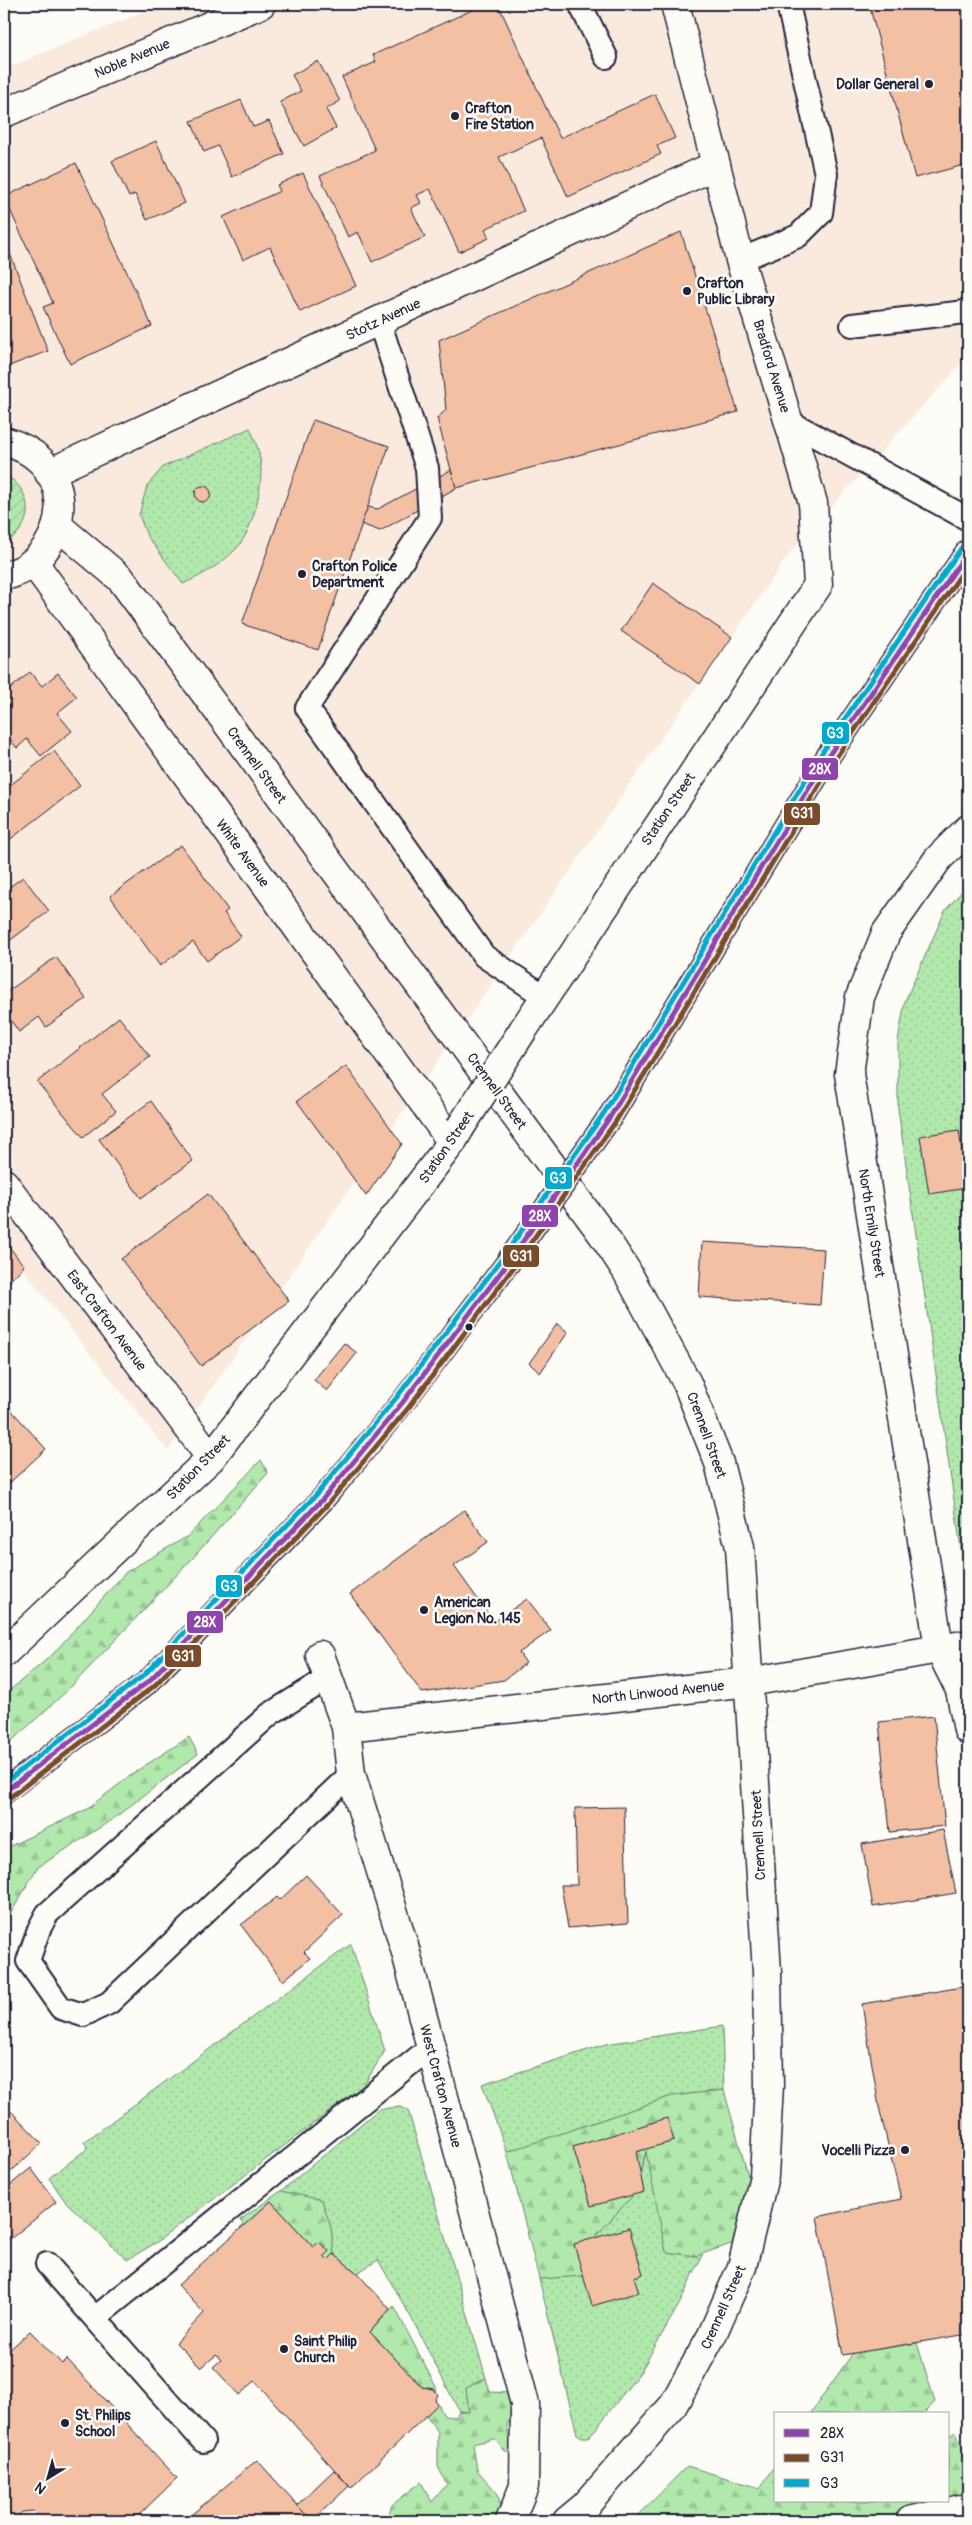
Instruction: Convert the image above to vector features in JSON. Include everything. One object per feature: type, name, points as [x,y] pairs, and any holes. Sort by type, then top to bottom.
[{"type":"street","name":"Noble Avenue","points":[[4,113],[261,4]]},
{"type":"street","name":"Bradford Avenue","points":[[674,4],[740,260],[813,502],[818,585]]},
{"type":"street","name":"Stotz Avenue","points":[[49,474],[716,165]]},
{"type":"street","points":[[4,441],[22,447],[41,461],[54,482],[60,504],[58,526],[48,546],[34,563],[14,574],[4,576]]},
{"type":"street","name":"Crennell Street","points":[[58,526],[121,579],[602,1234],[626,1270],[687,1383],[719,1462],[740,1547],[749,1682],[766,1972],[770,2084],[764,2176],[742,2267],[712,2335],[672,2407],[585,2506],[567,2521]]},
{"type":"street","name":"White Avenue","points":[[34,563],[456,1135]]},
{"type":"street","name":"Station Street","points":[[4,1653],[211,1458],[456,1135],[544,996],[818,585]]},
{"type":"street","name":"North Emily Street","points":[[968,829],[938,859],[886,933],[860,997],[849,1074],[939,1648],[960,1690],[968,1730]]},
{"type":"street","name":"East Crafton Avenue","points":[[4,1183],[211,1458]]},
{"type":"street","name":"North Linwood Avenue","points":[[346,1727],[749,1682],[968,1644]]},
{"type":"street","name":"West Crafton Avenue","points":[[324,1666],[346,1727],[351,1774],[405,1949],[525,2404],[524,2486],[510,2521]]},
{"type":"street","points":[[910,2521],[961,2509],[968,2510]]},
{"type":"lane","points":[[580,4],[606,57]]},
{"type":"lane","points":[[740,260],[798,236],[821,213],[826,174],[788,4]]},
{"type":"lane","points":[[852,325],[966,312],[968,309]]},
{"type":"lane","points":[[379,321],[428,468],[430,518],[307,708],[484,956],[544,996]]},
{"type":"lane","points":[[788,421],[968,519]]},
{"type":"lane","points":[[4,1792],[149,1681],[309,1514],[403,1402],[507,1264],[610,1117],[829,755],[968,551]]},
{"type":"lane","points":[[324,1666],[47,1914],[39,1929],[28,1961],[61,2008],[83,2014],[109,2003],[351,1774]]},
{"type":"lane","points":[[95,2318],[431,2047]]},
{"type":"lane","points":[[47,2264],[203,2440]]},
{"type":"shaded area","points":[[162,4],[968,4],[968,356],[792,550],[168,1451],[4,1246],[4,69]]},
{"type":"green space","points":[[250,428],[260,458],[261,477],[258,499],[247,532],[237,548],[219,564],[183,584],[147,536],[139,515],[147,486],[163,467]]},
{"type":"green space","points":[[4,474],[14,481],[21,490],[26,499],[27,509],[26,519],[21,528],[14,537],[4,544]]},
{"type":"green space","points":[[968,884],[966,901],[968,903],[968,1598],[898,1109],[898,1041],[905,1001],[945,911]]},
{"type":"green space","points":[[261,1460],[268,1473],[191,1560],[68,1690],[4,1748],[4,1695],[52,1655],[126,1572],[188,1536]]},
{"type":"green space","points":[[189,1737],[198,1754],[113,1819],[37,1868],[4,1925],[4,1849],[87,1809],[135,1772]]},
{"type":"green space","points":[[351,1944],[385,2051],[363,2086],[157,2242],[127,2260],[65,2201],[49,2178],[88,2148],[84,2142]]},
{"type":"green space","points":[[722,2026],[724,2090],[672,2096],[507,2152],[482,2084],[606,2044]]},
{"type":"green space","points":[[724,2090],[752,2190],[734,2243],[696,2256],[666,2252],[646,2151],[634,2194],[593,2239],[583,2276],[539,2279],[507,2152],[672,2096]]},
{"type":"green space","points":[[400,2107],[408,2110],[486,2378],[466,2388],[469,2412],[459,2411],[412,2319],[378,2260],[357,2273],[334,2254],[331,2228],[322,2201],[281,2191],[379,2109]]},
{"type":"green space","points":[[647,2150],[666,2252],[696,2256],[703,2253],[681,2301],[641,2371],[595,2430],[588,2437],[582,2437],[577,2434],[539,2279],[583,2275],[593,2239],[634,2194]]},
{"type":"green space","points":[[281,2191],[322,2200],[331,2228],[334,2254],[328,2260],[324,2256],[329,2251],[319,2242],[313,2247],[271,2201],[244,2226],[240,2220]]},
{"type":"green space","points":[[394,2306],[436,2387],[437,2393],[434,2389],[422,2387],[370,2332]]},
{"type":"green space","points":[[917,2343],[935,2402],[925,2412],[811,2412],[853,2353]]},
{"type":"green space","points":[[486,2378],[490,2392],[508,2393],[520,2419],[507,2423],[508,2436],[515,2443],[507,2453],[494,2439],[473,2444],[477,2470],[498,2494],[502,2513],[493,2521],[461,2521],[455,2518],[456,2521],[386,2521],[392,2505],[421,2482],[432,2502],[447,2484],[438,2467],[438,2432],[426,2416],[438,2404],[444,2416],[456,2417],[459,2411],[469,2412],[466,2388]]},
{"type":"green space","points":[[955,2432],[968,2456],[968,2521],[633,2521],[687,2466],[760,2488],[774,2468],[774,2502],[950,2502],[950,2436]]},
{"type":"building","name":"Crafton Fire Station","points":[[485,4],[498,4],[560,138],[655,94],[675,138],[657,146],[661,154],[568,197],[541,138],[499,157],[524,211],[485,229],[489,238],[459,252],[430,189],[417,195],[421,203],[411,208],[425,237],[372,262],[358,232],[348,237],[320,176],[375,150],[342,77],[376,62],[373,55]]},
{"type":"building","name":"Dollar General","points":[[869,4],[968,4],[968,164],[915,178]]},
{"type":"building","points":[[318,61],[340,101],[326,109],[336,128],[304,146],[280,102],[301,91],[292,75]]},
{"type":"building","points":[[241,100],[253,127],[269,121],[284,154],[232,177],[218,146],[204,152],[191,121]]},
{"type":"building","points":[[156,141],[185,203],[147,220],[135,194],[129,197],[112,161]]},
{"type":"building","points":[[76,163],[152,326],[70,364],[43,307],[53,303],[4,197]]},
{"type":"building","points":[[303,173],[356,286],[300,312],[270,247],[243,260],[223,217],[280,191],[277,185]]},
{"type":"building","points":[[681,232],[738,412],[456,488],[437,418],[446,410],[439,340]]},
{"type":"building","points":[[7,246],[48,351],[4,368],[4,247]]},
{"type":"building","name":"Crafton Police Department","points":[[313,420],[389,446],[318,650],[242,624]]},
{"type":"building","points":[[451,470],[456,488],[380,531],[361,524],[368,507],[378,509]]},
{"type":"building","points":[[203,486],[209,488],[211,494],[209,500],[203,502],[197,500],[195,494],[197,488]]},
{"type":"building","points":[[653,583],[732,637],[700,684],[621,631]]},
{"type":"building","points":[[30,672],[42,686],[58,673],[77,697],[57,713],[72,731],[41,756],[27,739],[17,748],[4,732],[4,711],[10,706],[4,698],[4,694]]},
{"type":"building","points":[[54,751],[80,786],[4,846],[4,790]]},
{"type":"building","points":[[181,845],[228,910],[224,913],[241,936],[207,961],[193,942],[160,966],[110,896]]},
{"type":"building","points":[[23,877],[49,911],[4,945],[4,891]]},
{"type":"building","points":[[56,957],[86,999],[46,1027],[39,1017],[19,1032],[4,1011],[4,994]]},
{"type":"building","points":[[119,1017],[150,1057],[102,1094],[116,1111],[83,1137],[37,1082]]},
{"type":"building","points":[[346,1066],[402,1144],[366,1196],[297,1101]]},
{"type":"building","points":[[151,1101],[193,1161],[141,1198],[99,1139]]},
{"type":"building","points":[[959,1130],[967,1188],[929,1194],[920,1136]]},
{"type":"building","points":[[208,1194],[289,1301],[201,1366],[121,1259]]},
{"type":"building","points":[[4,1240],[24,1266],[4,1287]]},
{"type":"building","points":[[702,1242],[824,1249],[820,1305],[699,1297]]},
{"type":"building","points":[[557,1324],[568,1332],[540,1373],[529,1363]]},
{"type":"building","points":[[344,1343],[357,1353],[327,1391],[314,1380]]},
{"type":"building","points":[[4,1402],[46,1449],[4,1488]]},
{"type":"building","name":"American Legion No. 145","points":[[464,1510],[488,1542],[454,1566],[494,1622],[527,1599],[551,1630],[519,1653],[526,1663],[504,1680],[422,1693],[350,1594]]},
{"type":"building","points":[[934,1716],[945,1826],[890,1832],[879,1722]]},
{"type":"building","points":[[624,1807],[628,1923],[568,1928],[561,1885],[577,1885],[575,1808]]},
{"type":"building","points":[[943,1830],[956,1893],[873,1907],[862,1844]]},
{"type":"building","points":[[306,1875],[343,1915],[304,1952],[310,1958],[283,1981],[241,1925],[277,1897],[280,1900]]},
{"type":"building","points":[[968,1986],[968,2334],[843,2355],[817,2217],[901,2199],[879,2107],[862,2004]]},
{"type":"building","points":[[4,2104],[42,2143],[4,2178]]},
{"type":"building","points":[[667,2118],[674,2141],[636,2152],[644,2192],[591,2206],[573,2147]]},
{"type":"building","points":[[31,2168],[56,2202],[4,2244],[4,2190]]},
{"type":"building","name":"Saint Philip Church","points":[[271,2201],[313,2247],[319,2242],[329,2251],[324,2256],[328,2260],[334,2254],[357,2273],[390,2309],[370,2332],[422,2387],[434,2389],[438,2395],[435,2401],[438,2404],[351,2488],[255,2381],[239,2395],[213,2367],[221,2360],[216,2355],[201,2368],[176,2343],[204,2313],[178,2285]]},
{"type":"building","points":[[629,2228],[643,2274],[634,2277],[639,2292],[592,2306],[574,2244]]},
{"type":"building","name":"St. Philips School","points":[[30,2331],[62,2364],[67,2359],[177,2478],[133,2521],[43,2521],[33,2511],[22,2512],[12,2521],[4,2521],[4,2355]]},
{"type":"building","points":[[257,2460],[312,2521],[185,2520]]},
{"type":"building","points":[[334,2470],[349,2486],[312,2521],[297,2505]]},
{"type":"transit line","name":"G3","points":[[4,1783],[144,1675],[316,1495],[397,1397],[501,1260],[604,1113],[823,751],[962,547]]},
{"type":"transit line","name":"28X","points":[[4,1792],[149,1681],[322,1500],[403,1402],[507,1264],[610,1117],[829,755],[968,551]]},
{"type":"transit line","name":"G31","points":[[9,1798],[154,1686],[327,1505],[409,1407],[513,1268],[616,1121],[835,759],[968,564]]},
{"type":"place","name":"Dollar General","points":[[929,84]]},
{"type":"place","name":"Crafton Fire Station","points":[[455,116]]},
{"type":"place","name":"Crafton Public Library","points":[[687,291]]},
{"type":"place","name":"Crafton Police Department","points":[[302,574]]},
{"type":"place","name":"American Legion No. 145","points":[[424,1610]]},
{"type":"place","name":"Vocelli Pizza","points":[[905,2150]]},
{"type":"place","name":"Saint Philip Church","points":[[284,2349]]},
{"type":"place","name":"St. Philips School","points":[[65,2423]]}]
